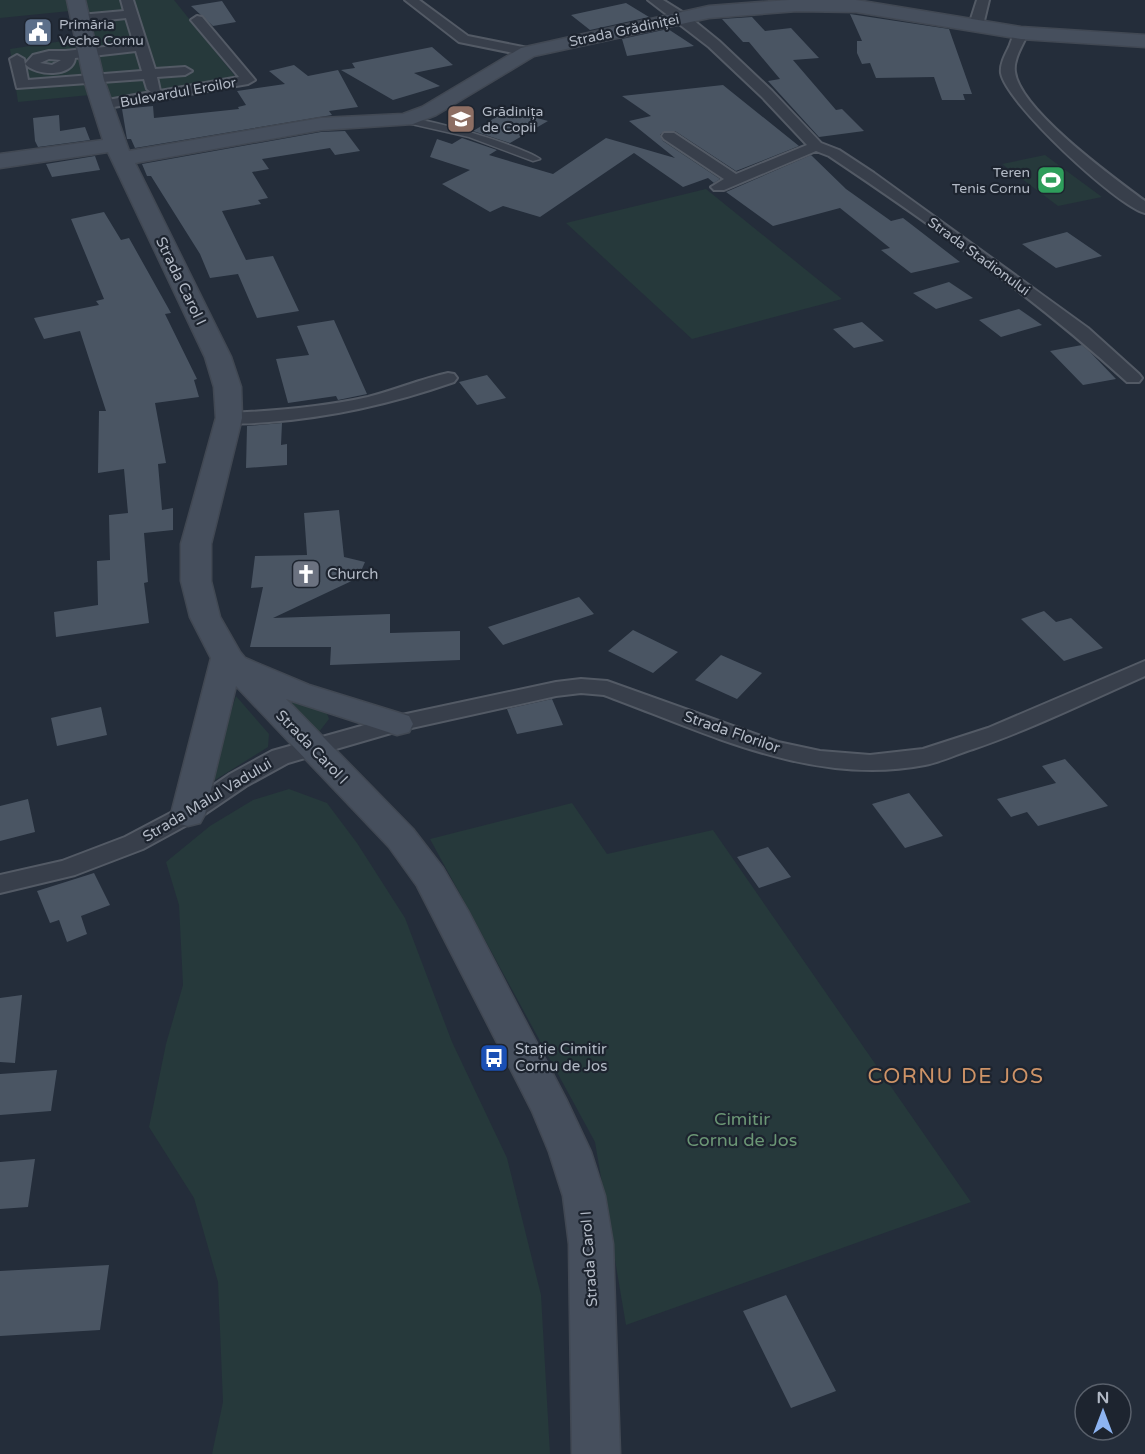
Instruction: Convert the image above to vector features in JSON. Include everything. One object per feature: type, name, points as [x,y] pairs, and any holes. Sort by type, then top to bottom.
[{"type":"main road","name":"Strada Grădiniței","points":[[118,152],[321,124],[406,120],[429,111],[528,52],[682,18],[739,8],[825,5],[895,11],[1021,33],[1145,41]]},
{"type":"main road","name":"Bulevardul Eroilor","points":[[78,10],[94,80],[118,152]]},
{"type":"main road","points":[[0,161],[118,152]]},
{"type":"main road","name":"Strada Carol I","points":[[118,152],[218,357],[229,387],[231,401],[229,418],[196,544],[194,563],[205,617],[227,658],[401,838],[430,877],[466,942],[570,1152],[585,1196],[591,1244],[596,1454]]},
{"type":"main road","points":[[188,814],[227,658],[261,677],[298,692],[397,724]]},
{"type":"street","points":[[127,0],[155,93]]},
{"type":"street","points":[[411,0],[464,39],[528,52]]},
{"type":"street","name":"Strada Stadionului","points":[[654,0],[682,18],[767,94],[816,146],[834,153],[869,176],[990,263],[1082,332],[1133,378]]},
{"type":"street","points":[[976,25],[983,0]]},
{"type":"street","points":[[78,10],[131,14]]},
{"type":"street","name":"Bulevardul Eroilor","points":[[102,105],[248,80],[197,20]]},
{"type":"street","points":[[1021,33],[1008,74],[1029,110],[1145,208]]},
{"type":"street","points":[[17,59],[22,85],[51,61],[87,53],[140,47]]},
{"type":"street","points":[[51,61],[94,80],[185,71]]},
{"type":"street","points":[[669,136],[735,180]]},
{"type":"street","points":[[719,187],[816,146]]},
{"type":"street","points":[[229,418],[299,415],[353,407],[402,395],[448,378]]},
{"type":"street","name":"Strada Florilor","points":[[311,747],[397,724],[556,689],[581,686],[607,688],[774,749],[820,759],[870,763],[925,757],[996,732],[1145,668]]},
{"type":"street","name":"Strada Malul Vadului","points":[[0,884],[66,869],[134,843],[188,814],[238,780],[269,763],[311,747]]},
{"type":"lane","points":[[406,120],[449,127],[492,140],[536,159]]},
{"type":"green space","points":[[0,0],[67,0],[70,11],[0,18]]},
{"type":"green space","points":[[85,0],[174,0],[238,80],[107,103]]},
{"type":"green space","points":[[76,39],[90,95],[18,102],[10,49]]},
{"type":"green space","name":"Teren Tenis Cornu","points":[[1045,155],[1102,197],[1058,206],[1002,164]]},
{"type":"green space","points":[[706,189],[842,299],[692,339],[566,223]]},
{"type":"green space","points":[[236,696],[269,734],[268,747],[207,785]]},
{"type":"green space","points":[[290,699],[326,711],[329,719],[319,732],[313,731],[286,701]]},
{"type":"green space","points":[[289,789],[327,803],[357,843],[405,918],[452,1042],[507,1158],[541,1295],[550,1454],[212,1454],[223,1402],[218,1282],[194,1198],[149,1127],[166,1044],[183,985],[179,905],[166,862],[210,826],[253,800]]},
{"type":"green space","name":"Cimitir Cornu de Jos","points":[[572,803],[607,854],[713,830],[971,1202],[626,1325],[595,1142],[430,839]]},
{"type":"building","points":[[222,1],[236,22],[213,26],[191,6]]},
{"type":"building","points":[[626,3],[649,17],[590,30],[571,15]]},
{"type":"building","points":[[850,14],[949,29],[972,94],[963,94],[965,100],[942,100],[934,77],[876,78],[870,63],[862,64],[857,53],[857,41],[862,41]]},
{"type":"building","points":[[752,17],[765,31],[791,28],[819,58],[793,60],[836,110],[842,109],[864,131],[819,137],[768,81],[780,79],[749,42],[743,42],[722,19]]},
{"type":"building","points":[[668,29],[694,46],[627,56],[622,39]]},
{"type":"building","points":[[432,47],[453,65],[414,73],[440,86],[393,100],[341,70],[355,68],[352,63]]},
{"type":"building","points":[[294,65],[308,76],[338,70],[358,107],[329,111],[332,115],[135,148],[131,139],[127,139],[122,109],[153,106],[154,118],[239,109],[238,107],[246,105],[237,91],[285,84],[269,71]]},
{"type":"building","points":[[723,85],[799,146],[736,171],[675,131],[664,131],[660,135],[663,141],[720,179],[714,183],[708,178],[683,187],[634,153],[540,217],[503,206],[490,212],[442,184],[470,170],[430,157],[437,139],[452,144],[462,138],[497,150],[489,155],[553,174],[606,138],[675,158],[629,121],[651,116],[622,96]]},
{"type":"building","points":[[508,110],[548,121],[510,143],[473,131]]},
{"type":"building","points":[[59,115],[60,131],[85,127],[90,140],[38,147],[35,141],[33,118]]},
{"type":"building","points":[[345,131],[360,151],[335,155],[330,148],[262,159],[269,169],[252,172],[268,198],[258,200],[261,204],[222,211],[246,260],[273,256],[299,311],[257,318],[238,274],[210,278],[200,254],[151,176],[147,176],[142,164],[321,132]]},
{"type":"building","points":[[811,155],[846,189],[891,221],[903,218],[960,262],[911,273],[881,250],[890,248],[840,208],[773,226],[726,192]]},
{"type":"building","points":[[95,156],[100,170],[52,177],[46,164]]},
{"type":"building","points":[[104,212],[121,240],[129,238],[171,313],[165,314],[197,379],[194,380],[199,397],[155,403],[166,463],[158,464],[162,510],[173,508],[173,530],[144,533],[148,582],[144,583],[149,623],[56,637],[54,612],[98,605],[97,561],[110,560],[109,515],[128,513],[124,469],[98,473],[99,411],[106,411],[80,331],[44,339],[34,318],[99,305],[96,301],[104,299],[71,219]]},
{"type":"building","points":[[1067,232],[1102,256],[1056,268],[1022,244]]},
{"type":"building","points":[[949,282],[973,298],[936,309],[913,293]]},
{"type":"building","points":[[1019,309],[1042,325],[1001,337],[979,320]]},
{"type":"building","points":[[334,320],[367,394],[338,400],[336,396],[288,403],[276,359],[309,355],[297,326]]},
{"type":"building","points":[[862,322],[884,341],[854,348],[833,329]]},
{"type":"building","points":[[1082,345],[1116,379],[1083,385],[1050,351]]},
{"type":"building","points":[[487,375],[506,398],[477,405],[459,382]]},
{"type":"building","points":[[282,423],[281,445],[287,444],[287,465],[246,468],[247,426]]},
{"type":"building","points":[[339,510],[344,557],[365,562],[358,578],[273,618],[390,614],[390,633],[460,631],[460,660],[330,665],[331,647],[250,647],[263,587],[251,588],[255,556],[307,555],[304,513]]},
{"type":"building","points":[[579,597],[594,614],[503,645],[488,627]]},
{"type":"building","points":[[1044,611],[1056,622],[1071,618],[1103,648],[1064,661],[1021,619]]},
{"type":"building","points":[[633,630],[678,652],[653,673],[608,651]]},
{"type":"building","points":[[721,655],[762,673],[737,699],[695,680]]},
{"type":"building","points":[[552,699],[563,725],[517,734],[507,709]]},
{"type":"building","points":[[101,707],[107,735],[57,746],[51,718]]},
{"type":"building","points":[[1065,759],[1108,806],[1038,826],[1027,812],[1011,817],[997,799],[1056,783],[1042,766]]},
{"type":"building","points":[[909,793],[943,836],[905,848],[872,804]]},
{"type":"building","points":[[28,799],[35,832],[0,841],[0,806]]},
{"type":"building","points":[[768,847],[791,877],[759,888],[737,857]]},
{"type":"building","points":[[94,873],[110,905],[81,916],[87,934],[67,942],[59,920],[50,923],[37,891]]},
{"type":"building","points":[[22,995],[15,1063],[0,1062],[0,998]]},
{"type":"building","points":[[57,1070],[51,1111],[0,1115],[0,1074]]},
{"type":"building","points":[[35,1159],[28,1207],[0,1209],[0,1162]]},
{"type":"building","points":[[109,1265],[100,1330],[0,1336],[0,1271]]},
{"type":"building","points":[[786,1295],[836,1391],[791,1408],[743,1311]]},
{"type":"place","name":"Primăria Veche Cornu","points":[[38,32]]},
{"type":"place","name":"Grădinița de Copii","points":[[461,119]]},
{"type":"place","name":"Teren Tenis Cornu","points":[[1051,180]]},
{"type":"place","name":"Church","points":[[306,574]]},
{"type":"place","name":"Stație Cimitir Cornu de Jos","points":[[494,1058]]},
{"type":"district","name":"CORNU DE JOS","points":[[956,1076]]}]
